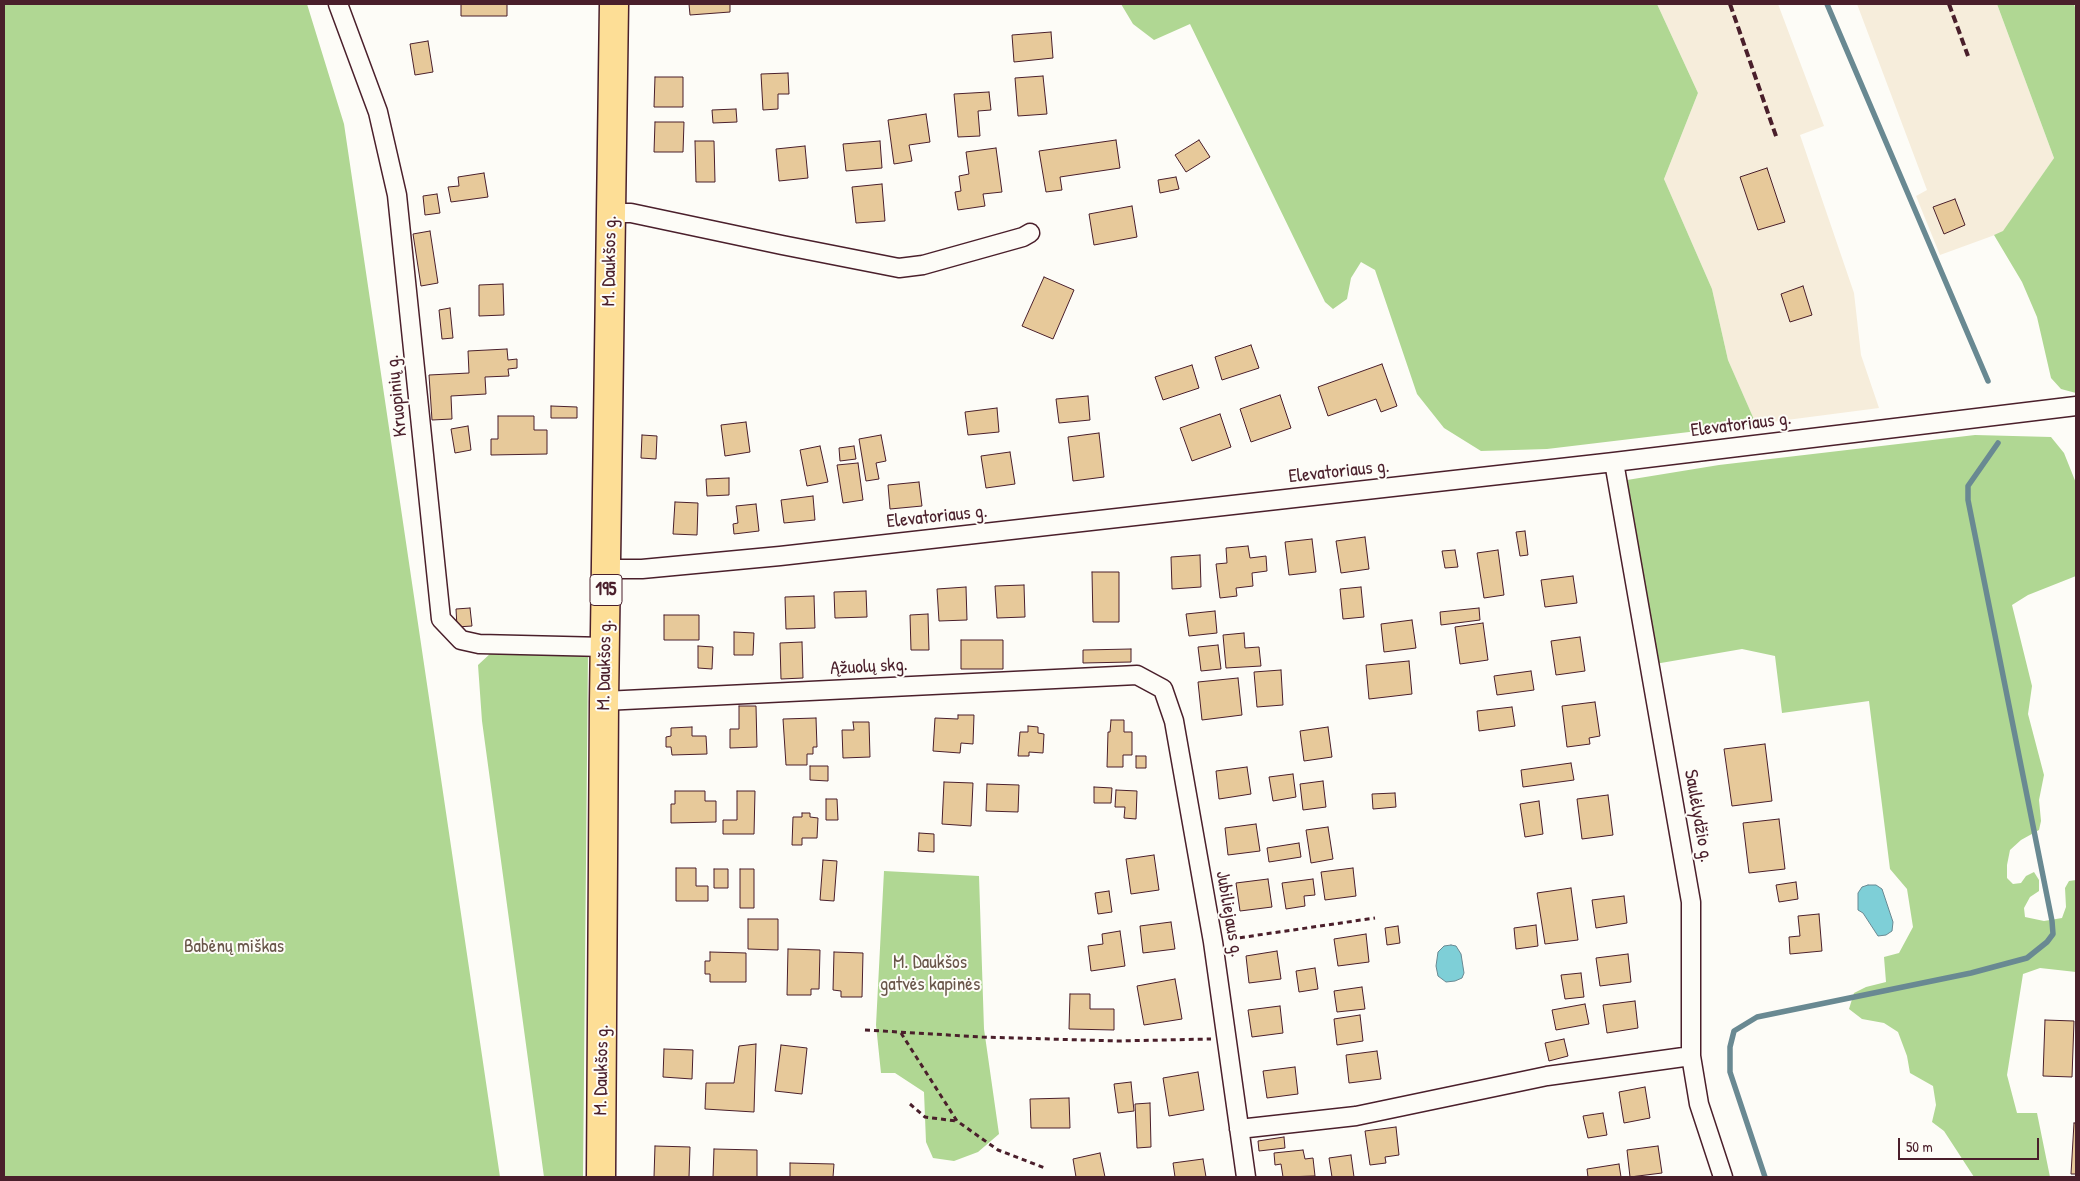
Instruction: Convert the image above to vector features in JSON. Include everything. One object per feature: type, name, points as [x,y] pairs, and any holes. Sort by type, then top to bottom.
[{"type":"main road","name":"M. Daukšos g.","points":[[601,1177],[604,701],[614,4]]},
{"type":"street","name":"Kruopinių g.","points":[[338,4],[378,112],[397,195],[441,619],[461,640],[480,644],[606,647]]},
{"type":"street","points":[[610,213],[631,213],[899,268],[924,265],[1023,237],[1030,233]]},
{"type":"street","name":"Elevatoriaus g.","points":[[606,570],[780,556],[1614,462],[2076,406]]},
{"type":"street","name":"Saulėlydžio g.","points":[[1614,462],[1691,902],[1691,1056],[1698,1104],[1723,1177]]},
{"type":"street","name":"Ąžuolų skg.","points":[[604,701],[1137,675]]},
{"type":"street","name":"Jubiliejaus g.","points":[[1137,675],[1163,689],[1174,721],[1213,942],[1246,1177]]},
{"type":"street","points":[[1239,1129],[1356,1116],[1547,1076],[1691,1056]]},
{"type":"path","points":[[1213,942],[1375,918]]},
{"type":"path","points":[[865,1030],[982,1037],[1117,1041],[1226,1039]]},
{"type":"path","points":[[901,1032],[957,1121],[998,1150],[1045,1168]]},
{"type":"path","points":[[910,1104],[925,1117],[957,1121]]},
{"type":"shaded area","points":[[1657,4],[1778,4],[1824,126],[1800,135],[1854,293],[1861,355],[1879,408],[1756,424],[1728,360],[1712,289],[1664,179],[1698,93]]},
{"type":"shaded area","points":[[1857,4],[1997,4],[2054,158],[2003,232],[1940,255],[1916,196],[1927,190]]},
{"type":"green space","name":"Babėnų miškas","points":[[4,4],[307,4],[344,124],[500,1177],[4,1177]]},
{"type":"green space","points":[[1121,4],[1657,4],[1698,93],[1664,179],[1712,289],[1728,360],[1756,424],[1547,449],[1481,451],[1444,428],[1417,394],[1375,270],[1361,262],[1351,278],[1347,299],[1333,309],[1325,302],[1190,24],[1154,40],[1133,24]]},
{"type":"green space","points":[[1997,4],[2074,4],[2076,11],[2076,393],[2061,389],[2051,378],[2037,317],[2022,282],[1994,235],[2003,231],[2054,158]]},
{"type":"green space","points":[[1975,435],[2051,437],[2064,453],[2076,483],[2076,576],[2028,595],[2012,605],[2032,686],[2028,714],[2044,775],[2039,800],[2041,821],[2039,830],[2021,840],[2010,850],[2007,878],[2013,884],[2021,883],[2026,876],[2034,872],[2039,880],[2039,891],[2030,897],[2024,908],[2025,917],[2044,921],[2062,918],[2066,907],[2065,888],[2069,881],[2076,880],[2076,972],[2040,968],[2023,974],[2007,1075],[2017,1113],[2037,1113],[2050,1177],[1974,1177],[1944,1131],[1932,1122],[1936,1105],[1933,1086],[1910,1073],[1907,1056],[1898,1032],[1884,1023],[1862,1019],[1849,1009],[1854,993],[1866,987],[1886,982],[1884,957],[1899,953],[1913,927],[1907,889],[1890,869],[1869,701],[1782,713],[1775,656],[1742,649],[1655,664],[1627,480],[1719,465]]},
{"type":"green space","points":[[492,652],[588,652],[583,1177],[544,1177],[482,721],[478,665]]},
{"type":"green space","name":"M. Daukšos gatvės kapinės","points":[[884,871],[979,876],[984,1029],[999,1134],[978,1152],[954,1161],[933,1158],[926,1142],[924,1092],[895,1073],[881,1073],[876,1025]]},
{"type":"water","points":[[1876,885],[1882,889],[1893,922],[1892,931],[1886,935],[1878,936],[1863,913],[1858,910],[1858,893],[1862,887]]},
{"type":"water","points":[[1444,946],[1456,946],[1461,954],[1464,973],[1462,978],[1446,982],[1438,976],[1436,966],[1438,952]]},
{"type":"building","points":[[461,4],[507,4],[507,16],[461,16]]},
{"type":"building","points":[[689,4],[730,4],[730,12],[690,15]]},
{"type":"building","points":[[1051,32],[1053,58],[1014,62],[1012,35]]},
{"type":"building","points":[[428,41],[433,72],[415,75],[410,44]]},
{"type":"building","points":[[788,73],[789,94],[778,94],[778,109],[763,110],[761,74]]},
{"type":"building","points":[[1043,76],[1047,114],[1018,116],[1015,78]]},
{"type":"building","points":[[655,77],[683,77],[683,107],[654,107]]},
{"type":"building","points":[[989,92],[991,110],[978,111],[980,136],[958,137],[954,94]]},
{"type":"building","points":[[736,109],[737,122],[713,123],[712,110]]},
{"type":"building","points":[[926,114],[930,142],[909,145],[912,161],[894,164],[888,120]]},
{"type":"building","points":[[655,122],[684,122],[683,152],[654,152]]},
{"type":"building","points":[[1116,140],[1120,168],[1060,177],[1062,190],[1046,192],[1039,151]]},
{"type":"building","points":[[1199,140],[1210,157],[1186,172],[1175,155]]},
{"type":"building","points":[[695,141],[714,141],[715,182],[696,182]]},
{"type":"building","points":[[880,141],[882,168],[846,171],[843,144]]},
{"type":"building","points":[[805,146],[808,178],[779,181],[776,149]]},
{"type":"building","points":[[996,148],[1002,192],[983,194],[985,206],[958,210],[955,192],[961,191],[959,176],[969,174],[966,152]]},
{"type":"building","points":[[1767,168],[1785,222],[1758,230],[1740,177]]},
{"type":"building","points":[[484,173],[488,197],[451,202],[448,187],[459,186],[458,177]]},
{"type":"building","points":[[1176,177],[1179,189],[1160,193],[1158,180]]},
{"type":"building","points":[[882,184],[885,221],[856,223],[852,187]]},
{"type":"building","points":[[437,194],[440,213],[425,215],[423,196]]},
{"type":"building","points":[[1955,199],[1965,225],[1944,234],[1933,207]]},
{"type":"building","points":[[1132,206],[1137,237],[1094,245],[1089,214]]},
{"type":"building","points":[[430,231],[438,283],[421,286],[413,234]]},
{"type":"building","points":[[1044,277],[1074,290],[1053,339],[1022,326]]},
{"type":"building","points":[[503,284],[504,315],[479,316],[479,285]]},
{"type":"building","points":[[1803,286],[1812,315],[1790,322],[1781,294]]},
{"type":"building","points":[[450,308],[453,338],[442,339],[439,310]]},
{"type":"building","points":[[1251,345],[1259,368],[1222,380],[1215,357]]},
{"type":"building","points":[[507,349],[508,360],[517,359],[517,368],[508,369],[509,376],[485,377],[486,394],[451,396],[452,419],[432,420],[429,375],[469,373],[468,351]]},
{"type":"building","points":[[1382,364],[1397,406],[1381,412],[1376,399],[1328,416],[1318,387]]},
{"type":"building","points":[[1192,365],[1199,388],[1163,400],[1155,377]]},
{"type":"building","points":[[1280,395],[1291,428],[1251,442],[1240,409]]},
{"type":"building","points":[[1088,396],[1090,420],[1059,423],[1056,399]]},
{"type":"building","points":[[551,406],[577,407],[577,418],[551,418]]},
{"type":"building","points":[[997,408],[999,432],[968,435],[965,412]]},
{"type":"building","points":[[1220,414],[1231,447],[1192,461],[1180,428]]},
{"type":"building","points":[[498,416],[534,416],[534,430],[547,430],[547,454],[491,455],[491,439],[498,439]]},
{"type":"building","points":[[746,422],[750,452],[725,456],[721,425]]},
{"type":"building","points":[[468,426],[471,450],[455,453],[451,429]]},
{"type":"building","points":[[1099,433],[1104,477],[1073,481],[1068,437]]},
{"type":"building","points":[[642,435],[657,436],[656,459],[641,458]]},
{"type":"building","points":[[881,435],[886,461],[876,463],[879,479],[866,481],[859,439]]},
{"type":"building","points":[[820,446],[828,482],[807,486],[800,450]]},
{"type":"building","points":[[854,446],[856,459],[840,461],[839,448]]},
{"type":"building","points":[[1010,452],[1015,484],[986,488],[981,456]]},
{"type":"building","points":[[858,463],[863,500],[843,503],[837,465]]},
{"type":"building","points":[[729,478],[729,495],[707,496],[706,479]]},
{"type":"building","points":[[919,482],[922,506],[890,509],[888,485]]},
{"type":"building","points":[[813,496],[815,520],[784,523],[781,500]]},
{"type":"building","points":[[675,502],[698,503],[697,535],[673,534]]},
{"type":"building","points":[[756,504],[759,531],[734,534],[733,524],[738,523],[736,506]]},
{"type":"building","points":[[1525,531],[1528,555],[1520,556],[1516,532]]},
{"type":"building","points":[[1365,537],[1369,569],[1341,573],[1336,541]]},
{"type":"building","points":[[1312,539],[1316,572],[1289,575],[1285,542]]},
{"type":"building","points":[[1248,546],[1250,558],[1266,556],[1267,571],[1252,573],[1253,586],[1236,588],[1237,596],[1220,598],[1216,564],[1227,563],[1226,548]]},
{"type":"building","points":[[1455,550],[1458,567],[1445,568],[1442,551]]},
{"type":"building","points":[[1498,550],[1504,595],[1484,598],[1477,553]]},
{"type":"building","points":[[1200,555],[1201,587],[1172,589],[1171,557]]},
{"type":"building","points":[[1092,572],[1119,572],[1119,622],[1093,622]]},
{"type":"building","points":[[1573,576],[1577,603],[1545,607],[1541,580]]},
{"type":"building","points":[[1024,585],[1025,617],[997,618],[995,586]]},
{"type":"building","points":[[966,587],[967,620],[939,621],[937,589]]},
{"type":"building","points":[[1361,587],[1364,617],[1343,619],[1340,589]]},
{"type":"building","points":[[866,591],[867,617],[835,618],[834,592]]},
{"type":"building","points":[[814,596],[815,628],[786,629],[785,597]]},
{"type":"building","points":[[470,608],[472,626],[457,627],[456,609]]},
{"type":"building","points":[[1479,608],[1480,620],[1441,625],[1440,612]]},
{"type":"building","points":[[1215,611],[1217,633],[1189,636],[1186,614]]},
{"type":"building","points":[[928,614],[929,650],[911,650],[910,615]]},
{"type":"building","points":[[664,615],[699,615],[699,640],[664,640]]},
{"type":"building","points":[[1412,620],[1416,648],[1384,652],[1381,624]]},
{"type":"building","points":[[1483,623],[1488,660],[1460,664],[1455,627]]},
{"type":"building","points":[[734,632],[754,633],[753,655],[734,655]]},
{"type":"building","points":[[1244,633],[1245,648],[1259,647],[1261,666],[1226,668],[1223,635]]},
{"type":"building","points":[[1580,637],[1585,671],[1556,675],[1551,641]]},
{"type":"building","points":[[961,640],[1003,640],[1003,669],[961,669]]},
{"type":"building","points":[[802,642],[803,678],[781,679],[780,643]]},
{"type":"building","points":[[1218,645],[1221,669],[1201,671],[1198,647]]},
{"type":"building","points":[[698,646],[713,647],[712,669],[698,668]]},
{"type":"building","points":[[1131,649],[1131,662],[1083,663],[1083,650]]},
{"type":"building","points":[[1409,661],[1412,694],[1369,699],[1366,665]]},
{"type":"building","points":[[1281,670],[1283,705],[1257,707],[1254,672]]},
{"type":"building","points":[[1531,671],[1534,690],[1497,695],[1494,676]]},
{"type":"building","points":[[1238,678],[1242,715],[1202,720],[1198,682]]},
{"type":"building","points":[[1595,702],[1600,736],[1589,738],[1590,744],[1567,747],[1562,706]]},
{"type":"building","points":[[739,706],[756,706],[757,747],[730,748],[730,729],[739,729]]},
{"type":"building","points":[[1512,707],[1515,726],[1479,731],[1477,711]]},
{"type":"building","points":[[958,715],[974,715],[973,744],[961,743],[960,753],[933,751],[935,718],[958,719]]},
{"type":"building","points":[[816,718],[817,747],[813,747],[813,754],[807,754],[807,765],[786,765],[783,719]]},
{"type":"building","points":[[1111,720],[1124,720],[1124,732],[1132,732],[1132,755],[1123,755],[1123,767],[1107,767],[1108,732],[1110,732]]},
{"type":"building","points":[[853,722],[869,722],[870,757],[843,758],[842,730],[854,730]]},
{"type":"building","points":[[1028,726],[1038,727],[1038,733],[1044,734],[1043,753],[1029,752],[1029,756],[1018,756],[1020,732],[1028,732]]},
{"type":"building","points":[[692,727],[692,736],[706,736],[707,754],[672,755],[671,747],[666,747],[666,737],[671,736],[671,728]]},
{"type":"building","points":[[1328,727],[1332,757],[1304,761],[1300,731]]},
{"type":"building","points":[[1765,744],[1772,801],[1732,806],[1724,749]]},
{"type":"building","points":[[1136,756],[1146,756],[1146,768],[1136,768]]},
{"type":"building","points":[[1571,763],[1574,780],[1523,787],[1521,770]]},
{"type":"building","points":[[810,766],[828,766],[828,781],[810,780]]},
{"type":"building","points":[[1247,767],[1251,794],[1219,799],[1216,771]]},
{"type":"building","points":[[1293,774],[1296,797],[1273,801],[1269,777]]},
{"type":"building","points":[[1323,781],[1326,807],[1303,810],[1300,784]]},
{"type":"building","points":[[944,782],[973,783],[971,826],[942,824]]},
{"type":"building","points":[[987,784],[1019,785],[1018,812],[986,811]]},
{"type":"building","points":[[1094,787],[1112,788],[1111,803],[1094,803]]},
{"type":"building","points":[[1116,790],[1137,791],[1136,819],[1124,818],[1125,807],[1115,807]]},
{"type":"building","points":[[675,791],[705,791],[705,801],[716,801],[716,822],[671,823],[671,804],[675,804]]},
{"type":"building","points":[[737,791],[755,791],[754,834],[723,834],[723,820],[737,820]]},
{"type":"building","points":[[1395,793],[1396,807],[1373,809],[1372,794]]},
{"type":"building","points":[[1608,795],[1613,835],[1582,839],[1577,799]]},
{"type":"building","points":[[826,799],[837,799],[838,820],[826,820]]},
{"type":"building","points":[[1539,801],[1543,834],[1525,837],[1520,804]]},
{"type":"building","points":[[802,813],[810,813],[810,817],[818,818],[817,838],[802,838],[802,845],[792,845],[793,817],[802,817]]},
{"type":"building","points":[[1779,819],[1785,869],[1749,873],[1743,823]]},
{"type":"building","points":[[1256,824],[1260,851],[1228,855],[1225,828]]},
{"type":"building","points":[[1328,827],[1333,859],[1311,863],[1306,830]]},
{"type":"building","points":[[919,833],[934,834],[934,852],[918,851]]},
{"type":"building","points":[[1299,843],[1301,857],[1269,862],[1267,848]]},
{"type":"building","points":[[1154,855],[1159,890],[1131,894],[1126,859]]},
{"type":"building","points":[[823,860],[837,861],[834,901],[820,900]]},
{"type":"building","points":[[676,868],[696,868],[696,886],[708,886],[708,901],[676,901]]},
{"type":"building","points":[[1353,868],[1356,896],[1325,900],[1321,872]]},
{"type":"building","points":[[714,869],[728,869],[728,888],[714,888]]},
{"type":"building","points":[[740,869],[754,869],[754,908],[740,908]]},
{"type":"building","points":[[1268,879],[1272,907],[1240,911],[1236,883]]},
{"type":"building","points":[[1313,879],[1315,895],[1304,896],[1305,906],[1286,909],[1282,883]]},
{"type":"building","points":[[1796,882],[1798,899],[1779,902],[1776,885]]},
{"type":"building","points":[[1571,888],[1578,940],[1545,944],[1537,893]]},
{"type":"building","points":[[1109,891],[1112,912],[1098,914],[1095,893]]},
{"type":"building","points":[[1624,896],[1627,923],[1596,928],[1592,900]]},
{"type":"building","points":[[1819,914],[1822,951],[1790,954],[1789,937],[1800,936],[1798,916]]},
{"type":"building","points":[[748,919],[778,919],[778,950],[748,949]]},
{"type":"building","points":[[1171,922],[1175,949],[1143,953],[1140,926]]},
{"type":"building","points":[[1536,925],[1538,946],[1516,949],[1514,928]]},
{"type":"building","points":[[1398,926],[1400,943],[1387,945],[1385,928]]},
{"type":"building","points":[[1120,931],[1125,966],[1091,971],[1088,946],[1103,944],[1102,934]]},
{"type":"building","points":[[1366,934],[1369,962],[1338,966],[1334,939]]},
{"type":"building","points":[[788,949],[820,950],[819,989],[811,989],[811,995],[787,995]]},
{"type":"building","points":[[1277,951],[1281,979],[1249,983],[1246,956]]},
{"type":"building","points":[[710,952],[746,953],[746,982],[710,982],[710,974],[705,974],[705,961],[710,961]]},
{"type":"building","points":[[834,952],[863,953],[862,997],[841,997],[841,991],[833,990]]},
{"type":"building","points":[[1628,954],[1631,982],[1600,986],[1596,958]]},
{"type":"building","points":[[1315,968],[1318,989],[1299,992],[1296,971]]},
{"type":"building","points":[[1581,973],[1584,997],[1565,999],[1561,975]]},
{"type":"building","points":[[1175,979],[1182,1019],[1144,1025],[1137,986]]},
{"type":"building","points":[[1362,987],[1365,1009],[1337,1012],[1334,991]]},
{"type":"building","points":[[1070,994],[1090,994],[1090,1009],[1114,1009],[1114,1030],[1069,1029]]},
{"type":"building","points":[[1635,1001],[1638,1028],[1607,1033],[1603,1005]]},
{"type":"building","points":[[1585,1004],[1589,1024],[1556,1030],[1552,1010]]},
{"type":"building","points":[[1280,1006],[1283,1033],[1252,1037],[1248,1010]]},
{"type":"building","points":[[1360,1015],[1363,1041],[1337,1045],[1334,1019]]},
{"type":"building","points":[[2045,1020],[2074,1021],[2072,1077],[2043,1076]]},
{"type":"building","points":[[1564,1039],[1568,1056],[1549,1061],[1545,1043]]},
{"type":"building","points":[[756,1044],[754,1112],[705,1109],[706,1083],[734,1083],[739,1046]]},
{"type":"building","points":[[781,1045],[807,1048],[802,1094],[775,1091]]},
{"type":"building","points":[[664,1049],[693,1050],[692,1079],[663,1077]]},
{"type":"building","points":[[1377,1051],[1381,1079],[1349,1083],[1346,1055]]},
{"type":"building","points":[[1295,1067],[1298,1094],[1267,1098],[1263,1071]]},
{"type":"building","points":[[1198,1072],[1204,1110],[1169,1116],[1163,1078]]},
{"type":"building","points":[[1131,1082],[1134,1111],[1118,1113],[1114,1084]]},
{"type":"building","points":[[1645,1087],[1650,1118],[1624,1123],[1619,1092]]},
{"type":"building","points":[[1069,1098],[1070,1128],[1031,1128],[1030,1099]]},
{"type":"building","points":[[1150,1103],[1151,1147],[1137,1148],[1135,1104]]},
{"type":"building","points":[[1603,1113],[1607,1135],[1588,1138],[1583,1116]]},
{"type":"building","points":[[2074,1123],[2076,1123],[2076,1174],[2071,1174]]},
{"type":"building","points":[[1396,1127],[1399,1155],[1385,1157],[1386,1163],[1370,1165],[1365,1131]]},
{"type":"building","points":[[1284,1137],[1285,1148],[1259,1151],[1258,1141]]},
{"type":"building","points":[[655,1146],[690,1147],[689,1177],[654,1177]]},
{"type":"building","points":[[1658,1146],[1662,1173],[1630,1177],[1627,1150]]},
{"type":"building","points":[[714,1149],[757,1150],[757,1177],[713,1177]]},
{"type":"building","points":[[1303,1150],[1305,1159],[1313,1158],[1315,1176],[1283,1177],[1281,1164],[1275,1165],[1274,1153]]},
{"type":"building","points":[[1100,1153],[1105,1177],[1076,1177],[1073,1159]]},
{"type":"building","points":[[1351,1155],[1354,1177],[1332,1177],[1329,1158]]},
{"type":"building","points":[[1203,1159],[1206,1177],[1175,1177],[1173,1163]]},
{"type":"building","points":[[790,1163],[834,1164],[833,1177],[790,1177]]},
{"type":"building","points":[[1619,1164],[1621,1177],[1588,1177],[1587,1169]]},
{"type":"waterway","points":[[1827,4],[1988,381]]},
{"type":"waterway","points":[[1765,1177],[1730,1072],[1730,1047],[1734,1031],[1757,1017],[1971,973],[2027,958],[2047,942],[2053,934],[2052,921],[1968,500],[1968,486],[1998,443]]},
{"type":"railway","points":[[1730,4],[1777,139]]},
{"type":"railway","points":[[1949,4],[1968,56]]}]
